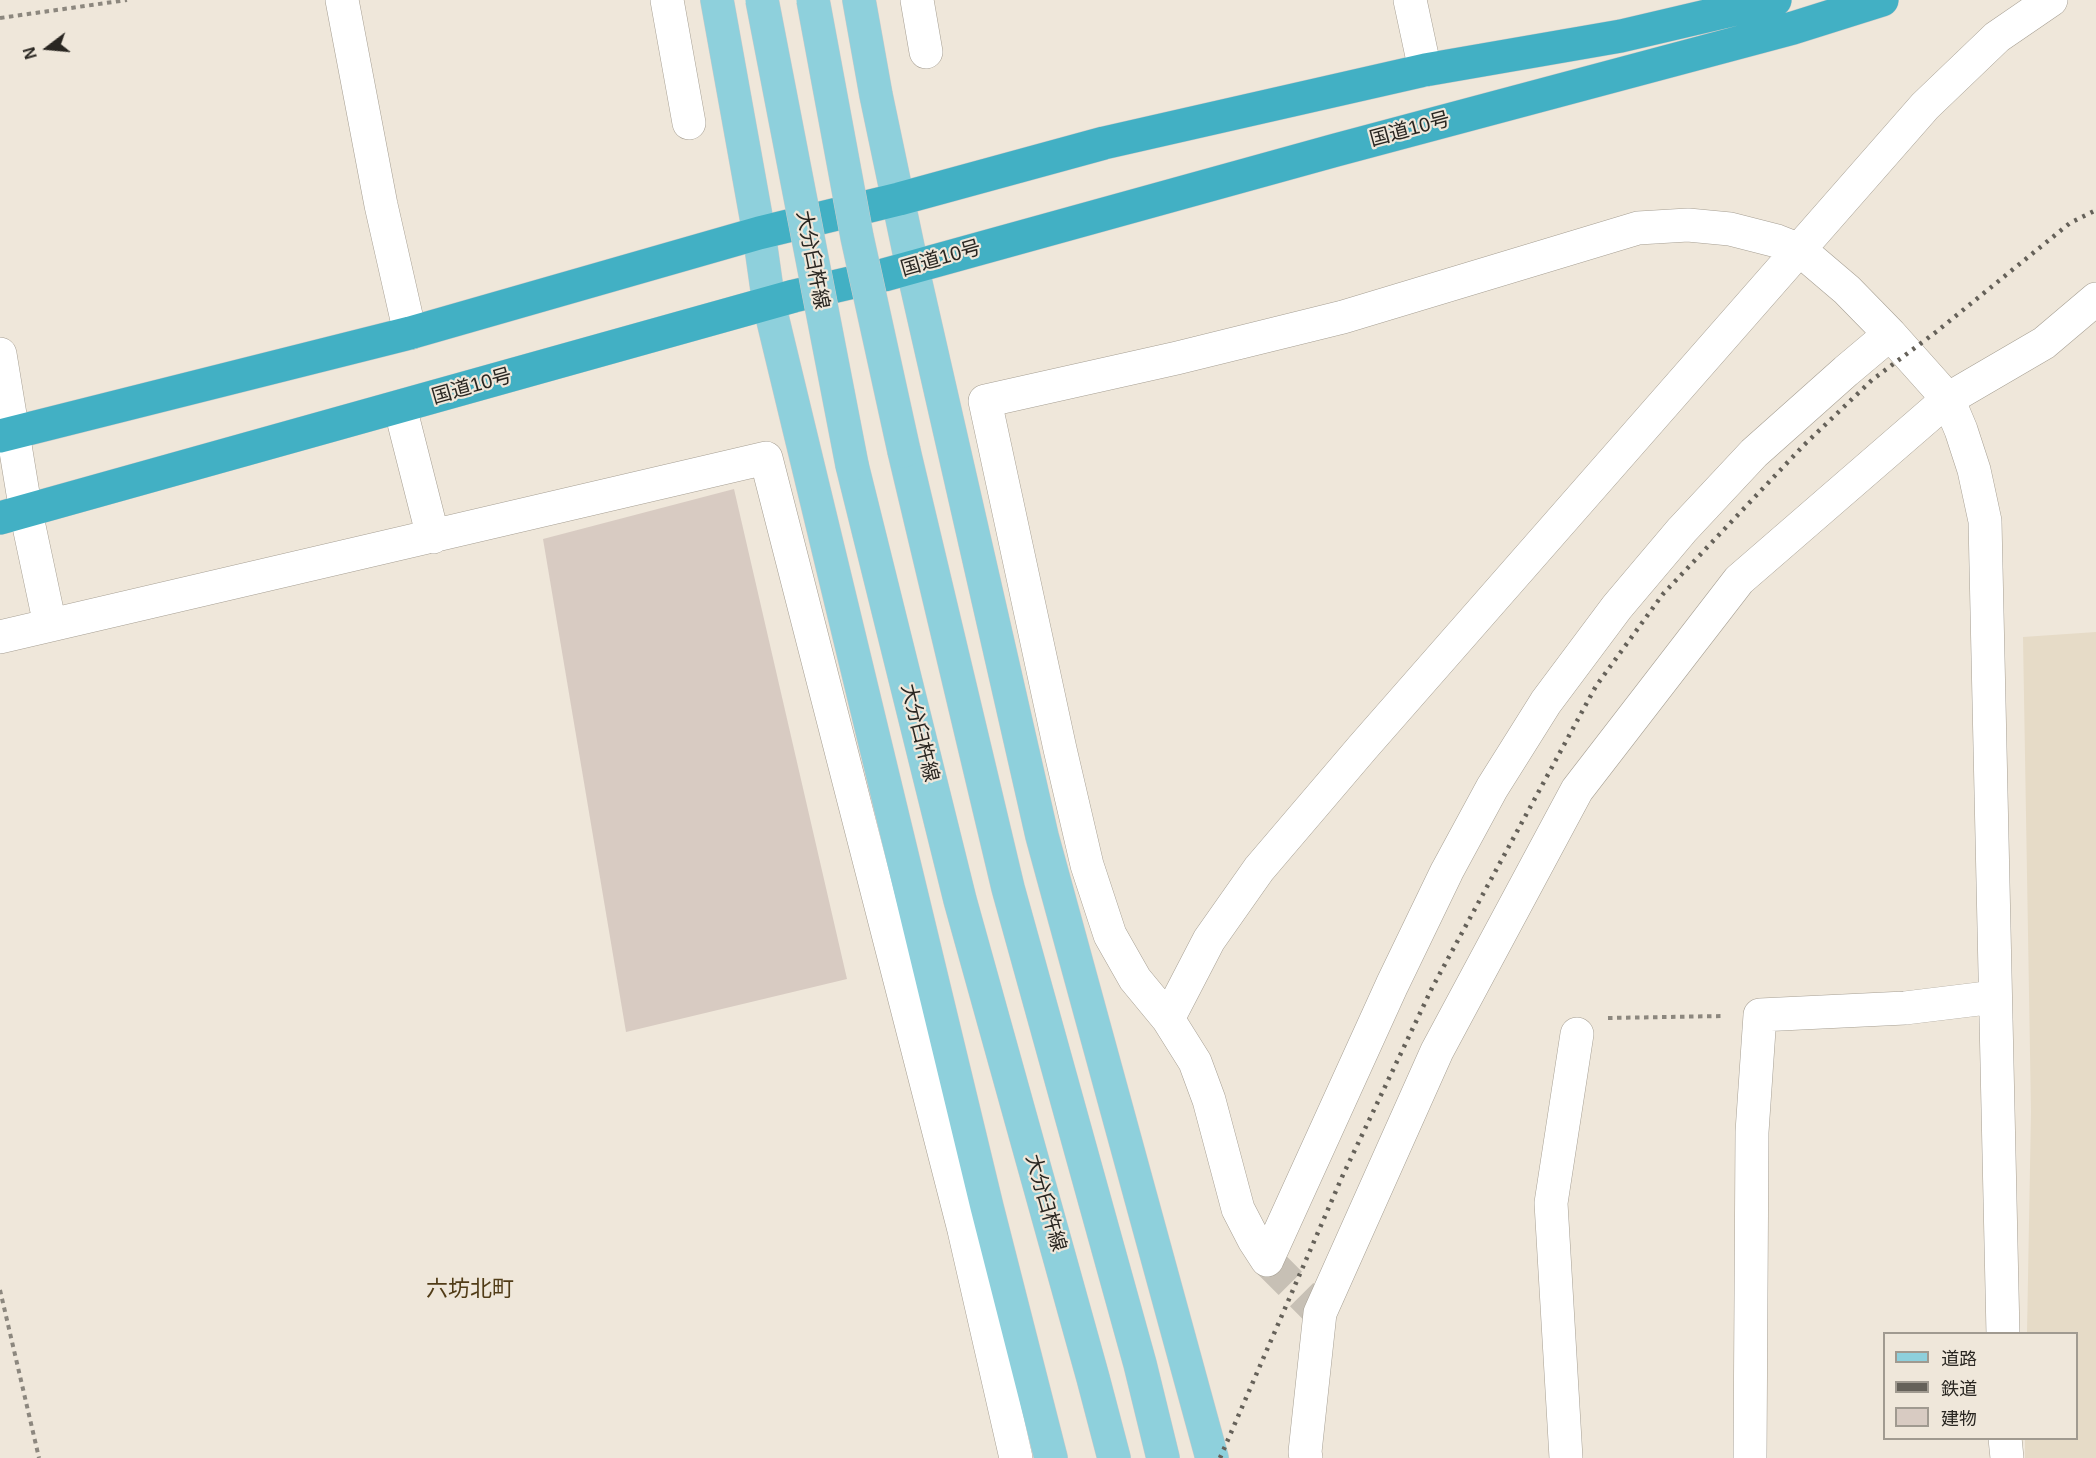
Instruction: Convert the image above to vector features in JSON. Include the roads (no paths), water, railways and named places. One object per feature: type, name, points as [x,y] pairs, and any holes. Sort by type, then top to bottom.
[{"type":"highway","points":[[6,434],[410,333],[759,233],[899,199],[1104,143],[1425,70],[1622,36],[1775,0]]},
{"type":"highway","name":"国道10号","points":[[13,515],[794,296],[884,275],[1336,150],[1793,28],[1882,0]]},
{"type":"main road","points":[[717,0],[759,233],[769,304],[983,1252],[1051,1458]]},
{"type":"main road","name":"大分臼杵線","points":[[762,0],[852,465],[960,900],[1094,1378],[1114,1458]]},
{"type":"main road","points":[[813,0],[857,237],[904,451],[1008,888],[1140,1364],[1163,1458]]},
{"type":"main road","points":[[859,0],[876,95],[912,266],[1042,836],[1212,1458]]},
{"type":"street","points":[[342,0],[381,205],[410,333]]},
{"type":"street","points":[[667,0],[689,123]]},
{"type":"street","points":[[917,0],[926,52]]},
{"type":"street","points":[[1410,0],[1425,70]]},
{"type":"street","points":[[1168,1019],[1209,940],[1259,869],[1363,747],[1925,106],[1997,37],[2051,0]]},
{"type":"street","points":[[1890,334],[1754,453],[1690,521],[1617,607],[1546,702],[1492,788],[1447,871],[1392,985],[1267,1260],[1238,1209],[1209,1100],[1195,1062],[1168,1019],[1135,979],[1110,935],[1087,865],[985,401],[1177,358],[1343,317],[1638,228],[1688,225],[1730,229],[1777,241],[1800,250],[1847,290],[1890,334],[1948,399],[1974,470],[1985,521],[2002,1332]]},
{"type":"street","points":[[1306,1458],[1320,1314],[1437,1051],[1577,790],[1739,580],[1948,399],[2044,343],[2096,299]]},
{"type":"street","points":[[0,354],[13,515],[50,626]]},
{"type":"street","points":[[400,406],[433,537]]},
{"type":"street","points":[[0,637],[766,458],[958,1208],[983,1252],[1016,1458]]},
{"type":"street","points":[[1750,1458],[1752,1132],[1760,1016],[1905,1008],[1995,997]]},
{"type":"street","points":[[1566,1458],[1551,1203],[1577,1034]]},
{"type":"street","points":[[2005,1440],[2007,1458]]},
{"type":"tunnel","points":[[1267,1260],[1320,1313]]},
{"type":"railway","points":[[1220,1458],[1342,1177],[1432,988],[1596,686],[1663,594],[1804,445],[1872,380],[1936,332],[2070,223],[2096,210]]},
{"type":"district","name":"六坊北町","points":[[470,1290]]}]
